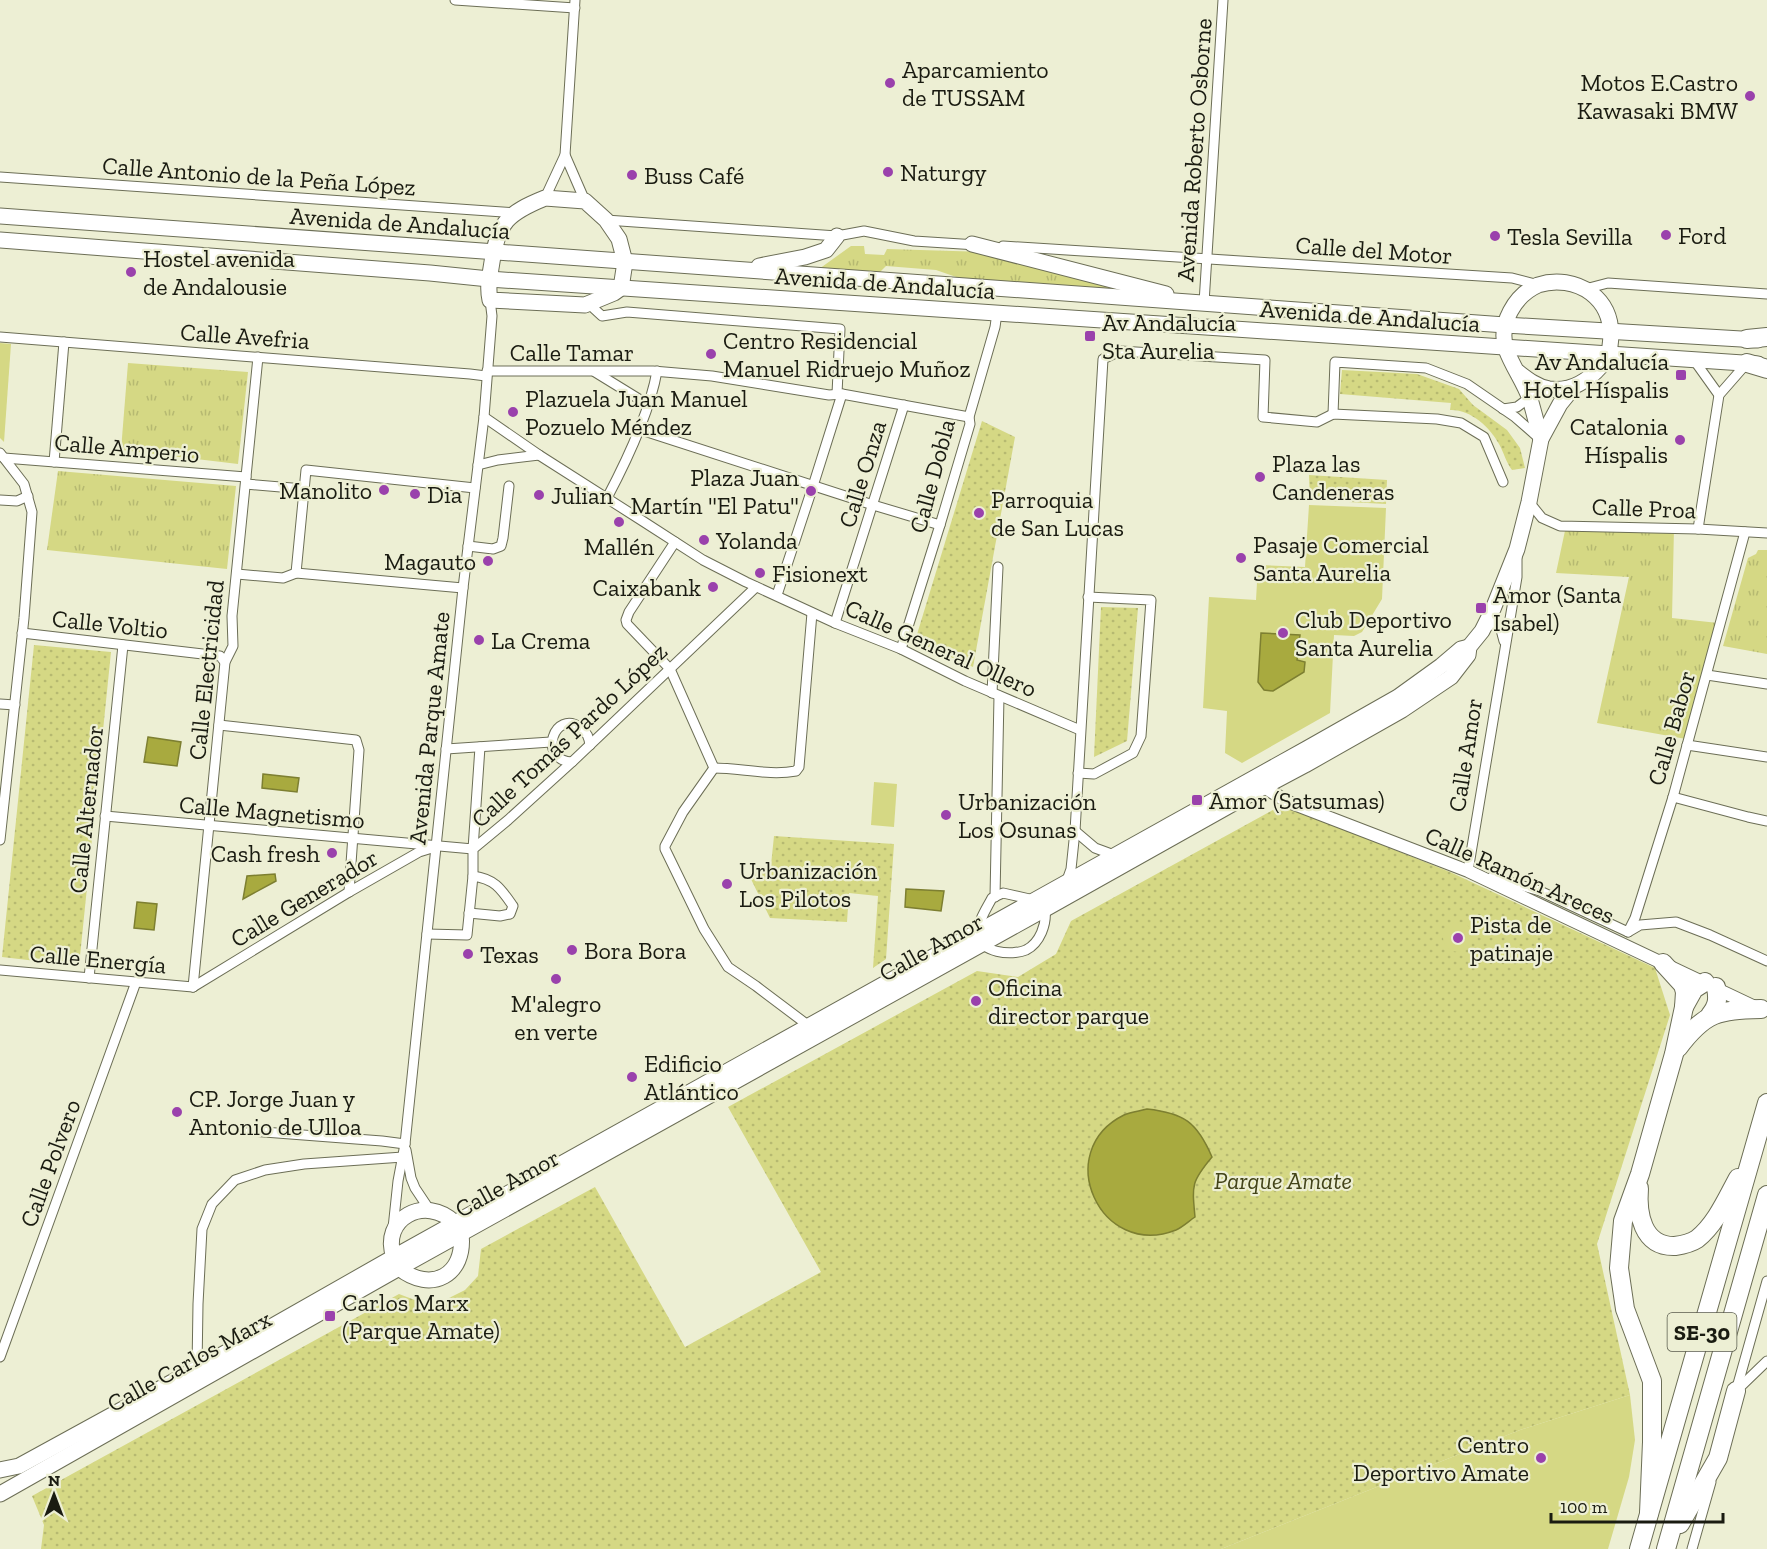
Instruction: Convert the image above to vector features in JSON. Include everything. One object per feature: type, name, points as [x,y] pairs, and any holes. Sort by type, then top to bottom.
[{"type":"highway","points":[[1747,339],[1767,339]]},
{"type":"highway","points":[[1747,363],[1767,367]]},
{"type":"highway","points":[[1649,1514],[1652,1381],[1625,1309],[1619,1268],[1623,1221],[1640,1174],[1674,1054],[1684,1007],[1683,985],[1664,963]]},
{"type":"highway","points":[[1674,1054],[1692,1030],[1717,1007],[1718,999],[1710,985],[1694,989],[1684,1007]]},
{"type":"highway","points":[[1710,1015],[1730,1010],[1764,1011]]},
{"type":"highway","name":"SE-30","points":[[1639,1549],[1767,1103]]},
{"type":"highway","points":[[1640,1174],[1638,1202],[1641,1221],[1647,1232],[1656,1241],[1667,1246],[1682,1245],[1696,1240],[1719,1213],[1754,1150]]},
{"type":"highway","name":"SE-30","points":[[1666,1549],[1767,1195]]},
{"type":"highway","points":[[1666,1549],[1718,1458],[1736,1391]]},
{"type":"main road","points":[[545,198],[585,201],[606,220],[619,239],[625,262],[621,288],[589,304],[490,300],[489,279],[499,231],[516,213],[523,207],[545,198]]},
{"type":"main road","name":"Avenida de Andalucía","points":[[0,216],[1505,325],[1747,339]]},
{"type":"main road","points":[[738,270],[805,257],[826,250],[837,236]]},
{"type":"main road","name":"Avenida de Andalucía","points":[[0,240],[489,279],[1747,363]]},
{"type":"main road","points":[[972,244],[1204,303]]},
{"type":"main road","points":[[1505,348],[1505,325],[1512,308],[1521,296],[1539,285],[1559,282],[1575,284],[1596,297],[1609,316],[1612,331],[1609,355],[1592,376],[1573,388],[1550,389],[1534,384],[1518,372]]},
{"type":"main road","name":"Calle Amor","points":[[1505,348],[1530,398],[1541,439]]},
{"type":"main road","name":"Calle Amor","points":[[458,1229],[809,1026],[1046,904],[1261,781],[1398,697],[1461,649],[1469,647],[1482,631],[1493,609],[1517,549],[1541,439],[1560,404],[1573,388]]},
{"type":"main road","name":"Calle Amor","points":[[1046,904],[1067,882],[1114,855],[1261,781]]},
{"type":"main road","name":"Calle Amor","points":[[395,1256],[458,1229],[980,938]]},
{"type":"main road","points":[[429,1209],[448,1216],[458,1229],[462,1246],[460,1258],[444,1276],[432,1280],[420,1280],[409,1275],[395,1256],[393,1232],[399,1222],[418,1210],[429,1209]]},
{"type":"main road","name":"Calle Carlos Marx","points":[[0,1470],[19,1466],[395,1256]]},
{"type":"main road","name":"Calle Carlos Marx","points":[[0,1494],[395,1256]]},
{"type":"street","points":[[455,0],[575,4],[566,155],[545,198]]},
{"type":"street","name":"Avenida Roberto Osborne","points":[[1204,303],[1223,0]]},
{"type":"street","points":[[566,155],[585,201]]},
{"type":"street","name":"Calle Antonio de la Peña López","points":[[0,177],[516,213]]},
{"type":"street","name":"Calle del Motor","points":[[606,220],[837,236],[864,231],[914,241],[1512,279],[1539,285]]},
{"type":"street","points":[[1585,289],[1608,282],[1767,294]]},
{"type":"street","name":"Avenida Parque Amate","points":[[395,1256],[398,1181],[405,1144],[463,588],[484,417],[492,316],[490,300]]},
{"type":"street","points":[[492,316],[498,306],[516,301]]},
{"type":"street","points":[[589,304],[602,316],[627,312],[840,329],[840,394],[777,595]]},
{"type":"street","name":"Calle Dobla","points":[[901,649],[970,424],[969,417],[997,313]]},
{"type":"street","name":"Calle Avefria","points":[[0,337],[487,374]]},
{"type":"street","points":[[54,462],[64,342]]},
{"type":"street","points":[[1046,904],[1008,894],[992,898],[986,910],[980,938],[994,950],[1013,953],[1026,949],[1037,940],[1047,919],[1046,904],[1067,882],[1071,869],[1086,660],[1103,359],[1120,351],[1265,360],[1263,417],[1317,422],[1333,414],[1437,419],[1461,423],[1484,437],[1503,482]]},
{"type":"street","name":"Calle Electricidad","points":[[193,987],[225,663],[233,646],[232,615],[258,357]]},
{"type":"street","points":[[1694,360],[1719,395]]},
{"type":"street","points":[[1333,414],[1335,362],[1426,368],[1467,384],[1515,417],[1541,439]]},
{"type":"street","points":[[1698,529],[1719,395],[1747,363]]},
{"type":"street","points":[[593,371],[647,404]]},
{"type":"street","points":[[607,498],[654,390],[657,371]]},
{"type":"street","name":"Calle Tamar","points":[[487,374],[657,371],[712,376],[829,395],[840,394],[969,417]]},
{"type":"street","points":[[1503,410],[1517,406],[1530,398]]},
{"type":"street","name":"Calle Onza","points":[[835,623],[904,405]]},
{"type":"street","name":"Calle General Ollero","points":[[484,417],[703,560],[812,613],[901,649],[996,694],[1080,730]]},
{"type":"street","points":[[638,429],[873,506],[940,525]]},
{"type":"street","points":[[0,840],[15,705],[32,512],[24,484],[2,455]]},
{"type":"street","name":"Calle Amperio","points":[[2,455],[304,489]]},
{"type":"street","points":[[478,465],[539,455]]},
{"type":"street","points":[[296,573],[306,470],[475,488]]},
{"type":"street","points":[[468,546],[493,549],[501,546],[504,538],[509,486]]},
{"type":"street","points":[[0,500],[17,501],[28,496]]},
{"type":"street","name":"Calle Proa","points":[[1529,502],[1542,518],[1560,526],[1767,533]]},
{"type":"street","name":"Calle Babor","points":[[1628,932],[1635,918],[1672,797],[1745,532]]},
{"type":"street","points":[[675,542],[626,620],[627,624],[670,669],[714,768]]},
{"type":"street","name":"Calle Amor","points":[[1468,871],[1517,577],[1517,549]]},
{"type":"street","points":[[995,897],[998,567]]},
{"type":"street","points":[[237,574],[283,578],[296,573],[463,588]]},
{"type":"street","name":"Calle Tomás Pardo López","points":[[427,934],[467,935],[473,876],[473,849],[572,762],[756,587]]},
{"type":"street","points":[[1078,773],[1094,774],[1133,753],[1141,736],[1151,600],[1088,597]]},
{"type":"street","points":[[714,768],[787,773],[796,771],[799,767],[812,613]]},
{"type":"street","points":[[1482,631],[1492,624],[1500,626],[1505,646]]},
{"type":"street","name":"Calle Voltio","points":[[22,633],[220,656],[225,663]]},
{"type":"street","name":"Calle Alternador","points":[[89,978],[123,645]]},
{"type":"street","points":[[1707,675],[1767,684]]},
{"type":"street","points":[[0,704],[15,705]]},
{"type":"street","points":[[572,762],[564,761],[556,755],[551,742],[555,732],[562,726],[573,724],[585,731],[590,745]]},
{"type":"street","points":[[219,725],[356,740],[359,750],[349,892]]},
{"type":"street","points":[[446,749],[551,742]]},
{"type":"street","points":[[1687,745],[1767,757]]},
{"type":"street","points":[[473,849],[480,747]]},
{"type":"street","points":[[714,768],[683,812],[665,849],[704,929],[728,967],[809,1026]]},
{"type":"street","name":"Calle Ramón Areces","points":[[1261,781],[1286,801],[1468,871],[1764,1011]]},
{"type":"street","points":[[1672,797],[1767,821]]},
{"type":"street","name":"Calle Magnetismo","points":[[105,816],[473,849]]},
{"type":"street","points":[[1075,831],[1095,848],[1114,855]]},
{"type":"street","name":"Calle Generador","points":[[193,987],[349,892],[419,852],[437,847]]},
{"type":"street","points":[[1468,871],[1540,891],[1628,932],[1640,925],[1676,922],[1767,962]]},
{"type":"street","points":[[469,913],[500,916],[510,914],[513,906],[494,882],[473,876]]},
{"type":"street","name":"Calle Energía","points":[[0,970],[193,987]]},
{"type":"street","name":"Calle Polvero","points":[[0,1357],[136,982]]},
{"type":"street","points":[[250,1131],[405,1144]]},
{"type":"street","name":"Avenida Parque Amate","points":[[405,1144],[411,1178],[429,1209]]},
{"type":"street","points":[[197,1368],[202,1229],[212,1204],[235,1180],[265,1170],[294,1165],[403,1156]]},
{"type":"street","points":[[1736,1391],[1767,1281]]},
{"type":"street","points":[[1736,1391],[1767,1361]]},
{"type":"street","points":[[1692,1549],[1718,1458]]},
{"type":"green space","points":[[851,246],[864,246],[865,254],[884,255],[887,249],[986,252],[1138,293],[962,279],[936,270],[886,266],[878,274],[819,269]]},
{"type":"green space","points":[[0,343],[11,344],[4,442],[0,438]]},
{"type":"green space","points":[[128,363],[248,372],[238,464],[121,450]]},
{"type":"green space","points":[[1342,370],[1417,374],[1459,389],[1473,405],[1507,430],[1520,448],[1525,468],[1512,470],[1490,431],[1479,420],[1465,412],[1450,410],[1451,403],[1340,394]]},
{"type":"green space","points":[[982,421],[1015,437],[973,667],[915,641]]},
{"type":"green space","points":[[58,471],[236,486],[227,569],[47,550]]},
{"type":"green space","points":[[1309,475],[1387,480],[1386,504],[1310,500]]},
{"type":"green space","name":"Club Deportivo Santa Aurelia","points":[[1309,505],[1386,508],[1382,599],[1362,632],[1354,636],[1334,635],[1330,713],[1242,763],[1225,753],[1227,711],[1203,708],[1209,597],[1256,600],[1258,565],[1305,567]]},
{"type":"green space","points":[[1566,526],[1674,528],[1672,618],[1718,623],[1686,739],[1597,723],[1629,577],[1556,573]]},
{"type":"green space","points":[[1758,550],[1767,550],[1767,654],[1723,646],[1748,558],[1756,554]]},
{"type":"green space","points":[[1101,607],[1138,608],[1127,741],[1094,757]]},
{"type":"green space","points":[[34,645],[111,652],[79,966],[2,957]]},
{"type":"green space","points":[[874,782],[897,784],[894,827],[871,825]]},
{"type":"green space","name":"Parque Amate","points":[[1282,805],[1450,872],[1655,968],[1670,1015],[1597,1244],[1630,1395],[1520,1430],[1221,1549],[41,1549],[44,1525],[32,1496],[399,1294],[420,1302],[439,1303],[465,1290],[478,1276],[481,1249],[595,1187],[685,1347],[821,1272],[728,1107],[977,971],[1018,977],[1056,954],[1071,921]]},
{"type":"green space","points":[[774,836],[894,844],[886,959],[873,968],[878,896],[849,893],[847,922],[770,918],[749,875],[771,865]]},
{"type":"green space","name":"Pista de patinaje","points":[[1458,922],[1469,926],[1473,937],[1469,948],[1458,952],[1447,948],[1443,937],[1447,926]]},
{"type":"green space","name":"Centro Deportivo Amate","points":[[1630,1395],[1635,1440],[1629,1477],[1608,1549],[1221,1549],[1520,1430]]},
{"type":"shaded area","points":[[1261,633],[1300,635],[1297,660],[1305,662],[1304,672],[1273,691],[1264,690],[1258,682]]},
{"type":"shaded area","points":[[148,737],[181,742],[177,766],[144,762]]},
{"type":"shaded area","points":[[263,774],[299,778],[297,792],[262,788]]},
{"type":"shaded area","points":[[275,874],[276,881],[243,899],[247,876]]},
{"type":"shaded area","points":[[906,889],[944,891],[941,911],[905,907]]},
{"type":"shaded area","points":[[137,902],[157,904],[154,930],[134,928]]},
{"type":"shaded area","points":[[1147,1109],[1171,1113],[1188,1121],[1201,1135],[1212,1157],[1194,1184],[1195,1217],[1176,1230],[1149,1235],[1126,1230],[1107,1216],[1094,1197],[1088,1175],[1091,1152],[1102,1132],[1124,1115]]},
{"type":"place","name":"Aparcamiento de TUSSAM","points":[[890,83]]},
{"type":"place","name":"Motos E.Castro Kawasaki BMW","points":[[1750,96]]},
{"type":"place","name":"Naturgy","points":[[888,172]]},
{"type":"place","name":"Buss Café","points":[[632,175]]},
{"type":"place","name":"Ford","points":[[1666,235]]},
{"type":"place","name":"Tesla Sevilla","points":[[1495,236]]},
{"type":"place","name":"Hostel avenida de Andalousie","points":[[131,272]]},
{"type":"place","name":"Av Andalucía Sta Aurelia","points":[[1090,336]]},
{"type":"place","name":"Centro Residencial Manuel Ridruejo Muñoz","points":[[711,354]]},
{"type":"place","name":"Av Andalucía Hotel Híspalis","points":[[1681,375]]},
{"type":"place","name":"Plazuela Juan Manuel Pozuelo Méndez","points":[[513,412]]},
{"type":"place","name":"Catalonia Híspalis","points":[[1680,440]]},
{"type":"place","name":"Plaza las Candeneras","points":[[1260,477]]},
{"type":"place","name":"Manolito","points":[[384,490]]},
{"type":"place","name":"Plaza Juan Martín \"El Patu\"","points":[[811,491]]},
{"type":"place","name":"Dia","points":[[415,494]]},
{"type":"place","name":"Julian","points":[[539,495]]},
{"type":"place","name":"Parroquia de San Lucas","points":[[979,513]]},
{"type":"place","name":"Mallén","points":[[619,522]]},
{"type":"place","name":"Yolanda","points":[[704,540]]},
{"type":"place","name":"Pasaje Comercial Santa Aurelia","points":[[1241,558]]},
{"type":"place","name":"Magauto","points":[[488,561]]},
{"type":"place","name":"Fisionext","points":[[760,573]]},
{"type":"place","name":"Caixabank","points":[[713,587]]},
{"type":"place","name":"Amor (Santa Isabel)","points":[[1481,608]]},
{"type":"place","name":"Club Deportivo Santa Aurelia","points":[[1283,633]]},
{"type":"place","name":"La Crema","points":[[479,640]]},
{"type":"place","name":"Amor (Satsumas)","points":[[1197,800]]},
{"type":"place","name":"Urbanización Los Osunas","points":[[946,815]]},
{"type":"place","name":"Cash fresh","points":[[332,853]]},
{"type":"place","name":"Urbanización Los Pilotos","points":[[727,884]]},
{"type":"place","name":"Pista de patinaje","points":[[1458,938]]},
{"type":"place","name":"Bora Bora","points":[[572,950]]},
{"type":"place","name":"Texas","points":[[468,954]]},
{"type":"place","name":"M'alegro en verte","points":[[556,979]]},
{"type":"place","name":"Oficina director parque","points":[[976,1001]]},
{"type":"place","name":"Edificio Atlántico","points":[[632,1077]]},
{"type":"place","name":"CP. Jorge Juan y Antonio de Ulloa","points":[[177,1112]]},
{"type":"place","name":"Carlos Marx (Parque Amate)","points":[[330,1316]]},
{"type":"place","name":"Centro Deportivo Amate","points":[[1541,1458]]}]
